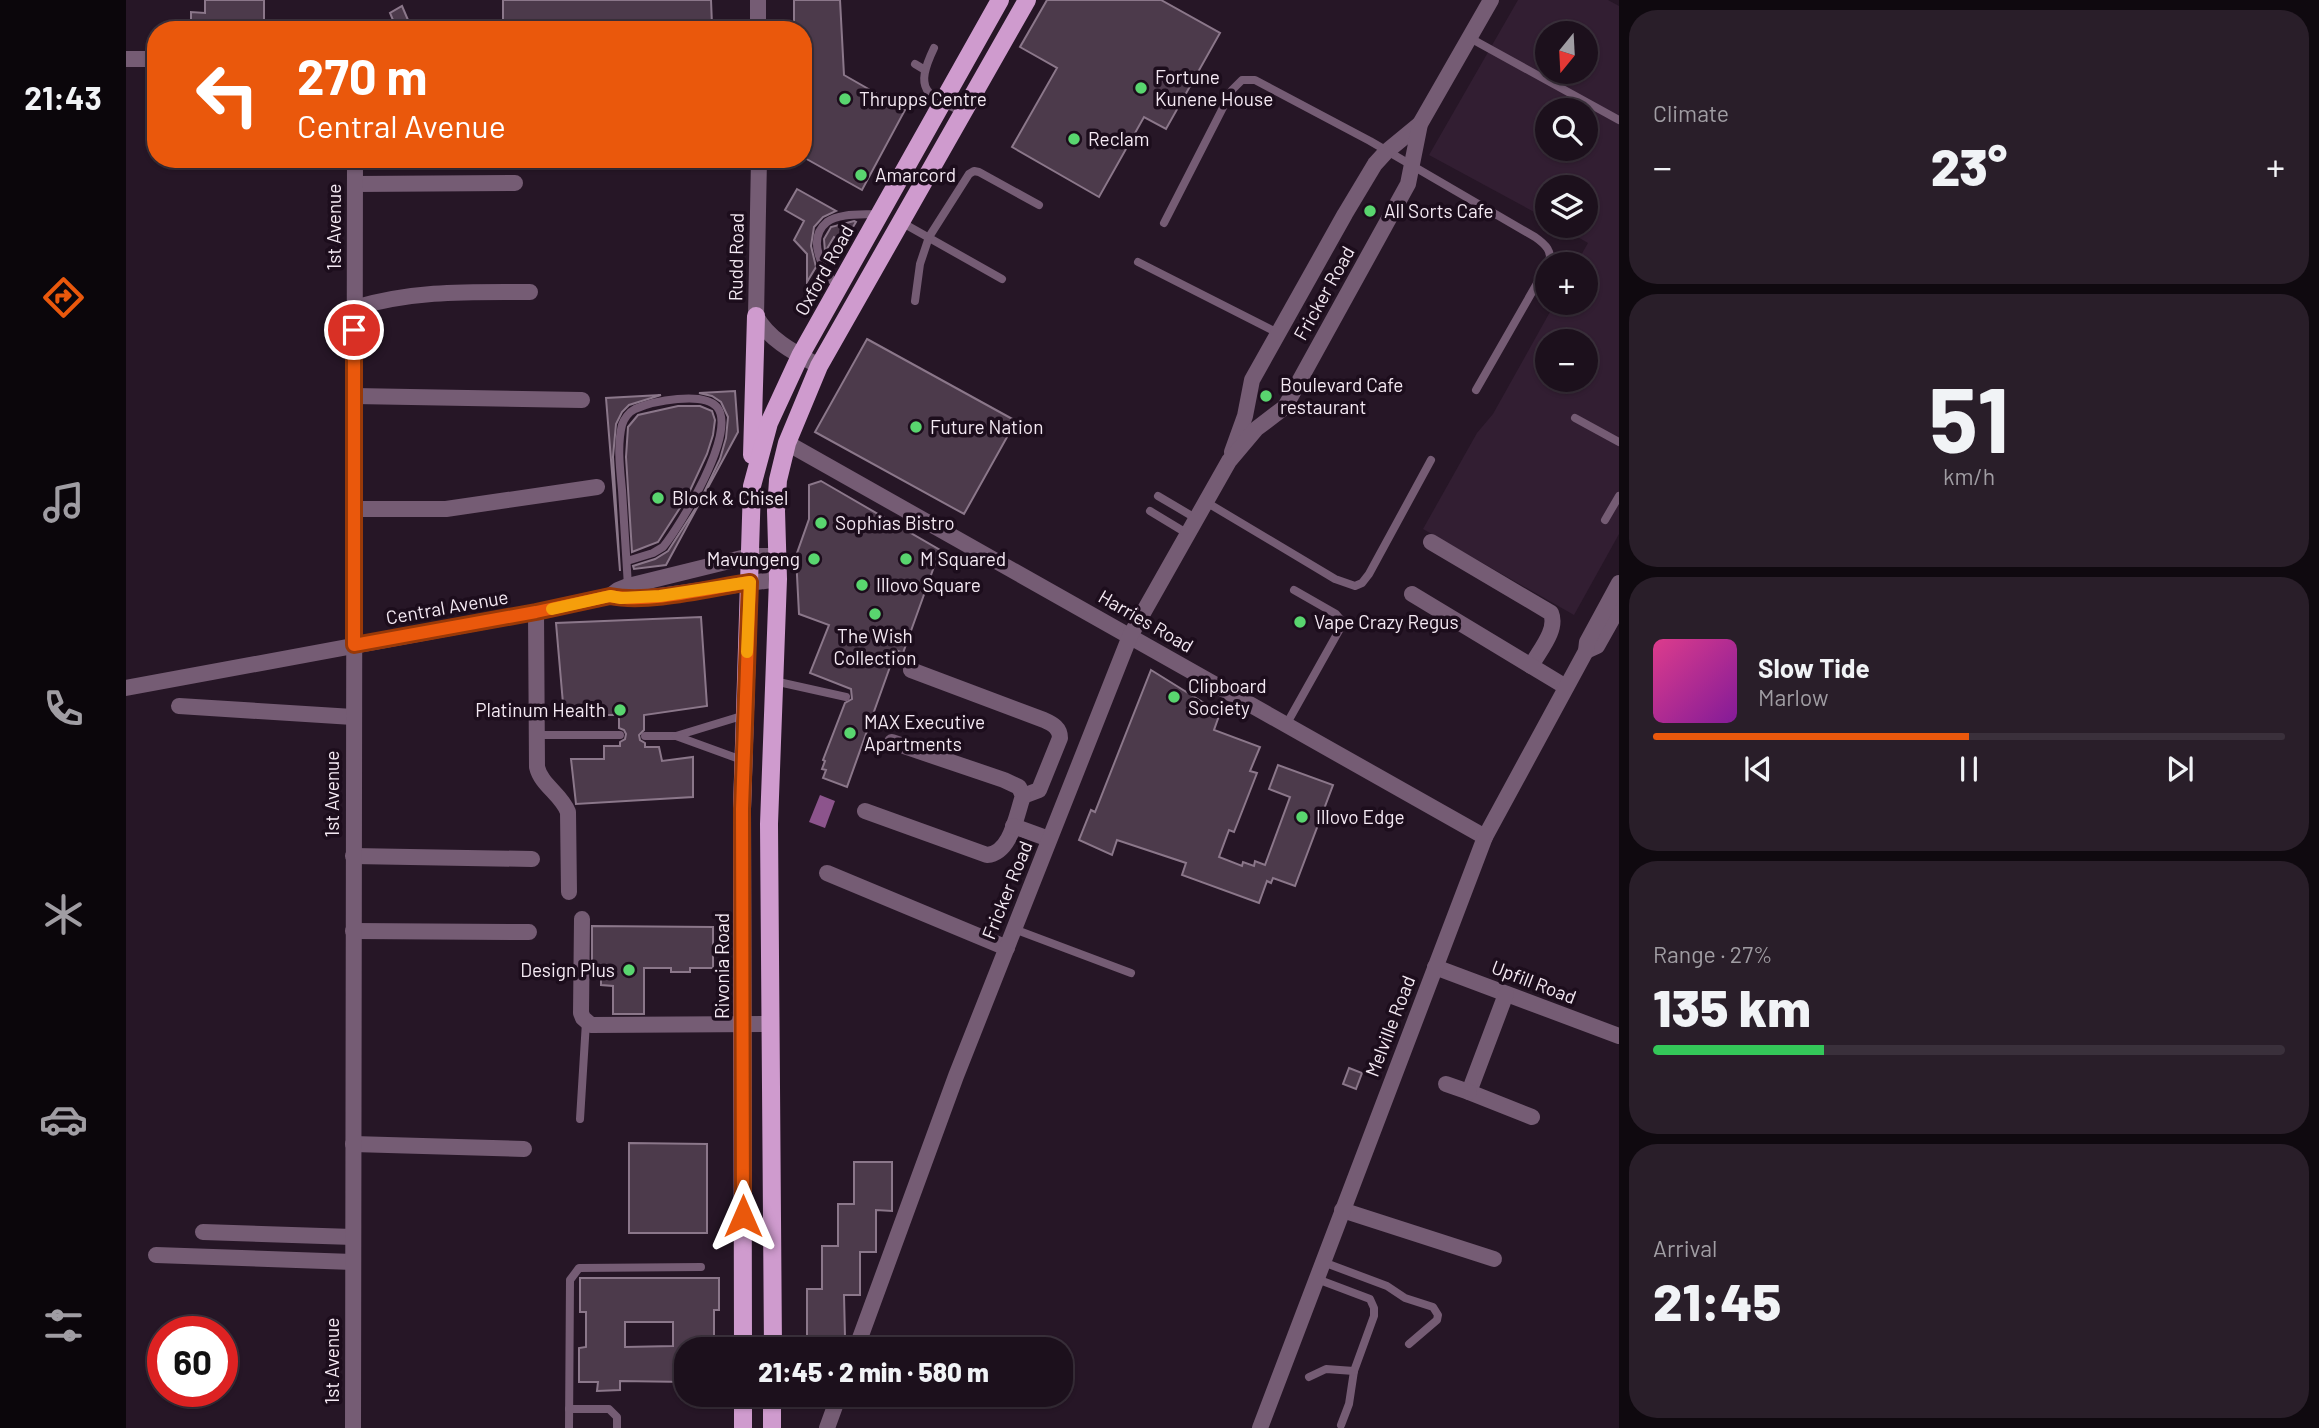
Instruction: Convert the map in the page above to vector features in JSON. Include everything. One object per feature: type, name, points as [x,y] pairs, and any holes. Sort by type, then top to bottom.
[{"type":"main road","name":"Oxford Road","points":[[750,582],[752,486],[769,423],[800,356],[1000,0]]},
{"type":"main road","points":[[773,1337],[769,824],[778,579],[778,480],[787,443],[819,366],[1027,0]]},
{"type":"main road","points":[[752,486],[756,316]]},
{"type":"main road","name":"Rivonia Road","points":[[743,1337],[743,761],[750,582]]},
{"type":"main road","points":[[743,1407],[743,1428]]},
{"type":"main road","points":[[772,1407],[772,1428]]},
{"type":"street","points":[[758,0],[758,21]]},
{"type":"street","name":"Fricker Road","points":[[1229,461],[1256,429],[1285,407],[1408,184],[1420,124],[1491,0]]},
{"type":"street","points":[[126,59],[147,59]]},
{"type":"street","name":"Fricker Road","points":[[860,1337],[956,1076],[1130,636],[1229,461],[1245,416],[1252,380],[1351,204],[1375,164],[1420,124]]},
{"type":"street","name":"1st Avenue","points":[[353,1428],[355,168]]},
{"type":"street","name":"Rudd Road","points":[[759,168],[756,316],[764,331],[819,366]]},
{"type":"street","points":[[355,184],[515,183]]},
{"type":"street","points":[[354,308],[424,293],[530,292]]},
{"type":"street","points":[[354,396],[582,400]]},
{"type":"street","name":"Harries Road","points":[[787,443],[1485,837]]},
{"type":"street","points":[[354,509],[446,509],[597,487]]},
{"type":"street","points":[[1431,542],[1551,613],[1554,623],[1531,666]]},
{"type":"street","name":"Central Avenue","points":[[610,596],[628,586],[750,556],[778,556]]},
{"type":"street","name":"Central Avenue","points":[[126,688],[610,596],[660,596],[778,579]]},
{"type":"street","name":"Melville Road","points":[[1261,1428],[1485,837],[1586,652],[1587,642],[1619,583]]},
{"type":"street","points":[[1412,594],[1566,687]]},
{"type":"street","name":"Melville Road","points":[[1586,652],[1597,646],[1619,607]]},
{"type":"street","points":[[536,612],[538,771],[568,812],[569,892]]},
{"type":"street","points":[[911,670],[1044,720],[1056,727],[1060,738],[1043,783],[1035,793],[1023,796]]},
{"type":"street","points":[[178,706],[354,717]]},
{"type":"street","points":[[865,811],[987,855],[1003,848],[1013,826],[1023,796],[1023,792],[1015,784],[891,742]]},
{"type":"street","points":[[1013,826],[1049,839]]},
{"type":"street","points":[[353,856],[532,859]]},
{"type":"street","points":[[827,873],[1007,948]]},
{"type":"street","points":[[582,919],[581,1013],[586,1022],[597,1026],[770,1024]]},
{"type":"street","points":[[353,931],[529,932]]},
{"type":"street","name":"Upfill Road","points":[[1435,967],[1619,1036]]},
{"type":"street","points":[[1469,1092],[1506,994]]},
{"type":"street","points":[[1446,1084],[1532,1117]]},
{"type":"street","points":[[353,1143],[524,1149]]},
{"type":"street","points":[[1342,1210],[1494,1259]]},
{"type":"street","points":[[203,1232],[353,1237]]},
{"type":"street","points":[[156,1255],[353,1262]]},
{"type":"street","points":[[827,1428],[835,1407]]},
{"type":"lane","points":[[1470,37],[1619,120]]},
{"type":"lane","points":[[934,48],[924,78],[929,93],[943,103],[964,112]]},
{"type":"lane","points":[[915,64],[925,70]]},
{"type":"lane","points":[[1164,223],[1232,90],[1242,80],[1255,80],[1412,166],[1545,244],[1549,252]]},
{"type":"lane","points":[[915,301],[920,264],[929,237],[969,174],[979,172],[1039,205]]},
{"type":"lane","points":[[839,288],[826,274],[820,262],[817,251],[822,228],[828,221],[839,218],[880,214]]},
{"type":"lane","points":[[901,222],[1002,279]]},
{"type":"lane","points":[[1138,262],[1278,333]]},
{"type":"lane","points":[[1476,390],[1535,288]]},
{"type":"lane","points":[[627,561],[653,554],[663,547],[705,477],[715,455],[722,424],[718,408],[709,401],[684,397],[635,409],[623,423],[619,456],[628,586]]},
{"type":"lane","points":[[1575,418],[1619,443]]},
{"type":"lane","points":[[1206,502],[1335,579],[1355,586],[1363,583],[1369,574],[1431,460]]},
{"type":"lane","points":[[1158,496],[1196,519]]},
{"type":"lane","points":[[1605,520],[1619,496]]},
{"type":"lane","points":[[1150,511],[1188,534]]},
{"type":"lane","points":[[1286,724],[1341,627],[1341,620],[1336,614],[1294,590]]},
{"type":"lane","points":[[774,681],[846,696]]},
{"type":"lane","points":[[645,736],[676,736],[745,715]]},
{"type":"lane","points":[[537,735],[620,735]]},
{"type":"lane","points":[[676,736],[743,761]]},
{"type":"lane","points":[[1014,929],[1131,973]]},
{"type":"lane","points":[[580,1119],[586,1022]]},
{"type":"lane","points":[[1323,1262],[1387,1286],[1412,1301],[1433,1307],[1438,1315],[1437,1320],[1409,1345]]},
{"type":"lane","points":[[569,1428],[570,1280],[575,1272],[579,1268],[701,1267]]},
{"type":"lane","points":[[1317,1279],[1372,1302],[1374,1316],[1354,1371],[1350,1399],[1341,1426]]},
{"type":"lane","points":[[1309,1377],[1326,1369],[1354,1371]]},
{"type":"lane","points":[[569,1409],[609,1409],[617,1417],[617,1428]]},
{"type":"shaded area","points":[[1518,0],[1608,0],[1619,6],[1619,534],[1574,615],[1423,529],[1477,433],[1493,414],[1535,339],[1535,392],[1598,392],[1598,329],[1540,329],[1548,315],[1598,315],[1598,252],[1583,252],[1588,243],[1579,238],[1598,238],[1598,175],[1535,175],[1535,212],[1429,155]]},
{"type":"shaded area","points":[[820,795],[835,801],[825,828],[809,822]]},
{"type":"building","points":[[205,0],[264,0],[264,21],[191,21],[191,12],[205,13]]},
{"type":"building","points":[[503,0],[711,0],[712,21],[503,21]]},
{"type":"building","name":"Thrupps Centre","points":[[794,0],[840,0],[844,75],[905,110],[862,190],[812,162],[812,21],[794,21]]},
{"type":"building","name":"Fortune Kunene House","points":[[1047,0],[1161,0],[1220,33],[1166,129],[1144,117],[1099,197],[1012,147],[1057,68],[1020,47]]},
{"type":"building","points":[[402,6],[408,20],[393,21],[390,13]]},
{"type":"building","points":[[797,189],[836,211],[823,217],[814,227],[811,246],[816,267],[807,282],[807,254],[794,240],[804,221],[785,210]]},
{"type":"building","points":[[856,222],[844,242],[834,237],[825,252],[824,239],[831,227]]},
{"type":"building","name":"Future Nation","points":[[867,339],[1016,421],[964,514],[815,432]]},
{"type":"building","points":[[735,391],[738,432],[666,565],[634,569],[633,566],[655,559],[668,551],[699,503],[720,459],[728,417],[721,402],[712,396],[699,393]]},
{"type":"building","points":[[661,395],[629,405],[616,424],[613,457],[620,571],[606,398]]},
{"type":"building","points":[[678,406],[700,406],[712,411],[715,420],[713,435],[687,497],[658,542],[632,552],[626,457],[628,427],[638,415]]},
{"type":"building","name":"Illovo Square","points":[[821,481],[940,550],[903,653],[896,650],[847,787],[823,778],[826,770],[822,769],[845,703],[852,699],[851,689],[810,673],[829,625],[799,614],[796,556],[809,519],[809,485]]},
{"type":"building","name":"Platinum Health","points":[[701,617],[707,706],[644,715],[644,730],[639,735],[645,747],[659,747],[662,761],[693,757],[693,797],[576,804],[571,759],[604,759],[604,746],[620,746],[626,734],[619,728],[619,715],[564,715],[556,623]]},
{"type":"building","points":[[1151,670],[1220,713],[1214,730],[1260,747],[1250,771],[1257,773],[1234,832],[1229,830],[1219,857],[1242,866],[1243,862],[1254,866],[1255,861],[1265,865],[1290,797],[1269,789],[1278,765],[1333,785],[1295,886],[1273,878],[1271,883],[1267,881],[1259,903],[1182,875],[1186,863],[1117,840],[1112,855],[1079,840],[1091,810],[1095,812]]},
{"type":"building","name":"Design Plus","points":[[592,926],[713,927],[713,968],[690,968],[690,972],[671,972],[671,968],[644,968],[644,1014],[613,1014],[613,986],[601,985],[601,967],[592,967]]},
{"type":"building","points":[[1349,1068],[1362,1073],[1356,1089],[1343,1084]]},
{"type":"building","points":[[629,1143],[707,1144],[707,1233],[629,1233]]},
{"type":"building","points":[[854,1162],[892,1162],[892,1211],[876,1210],[876,1252],[860,1252],[860,1295],[844,1295],[845,1336],[807,1336],[807,1289],[822,1289],[822,1246],[838,1246],[838,1204],[854,1204]]},
{"type":"building","points":[[580,1278],[719,1278],[719,1310],[714,1310],[714,1337],[674,1337],[674,1382],[620,1381],[620,1390],[597,1391],[598,1382],[579,1382],[579,1348],[586,1347],[586,1312],[580,1312]],"holes":[[[625,1322],[673,1322],[673,1346],[625,1347]]]},
{"type":"slow traffic","points":[[552,609],[610,596],[660,596],[750,582],[747,652]]},
{"type":"place","name":"Fortune Kunene House","points":[[1141,88]]},
{"type":"place","name":"Thrupps Centre","points":[[845,99]]},
{"type":"place","name":"Reclam","points":[[1074,139]]},
{"type":"place","name":"Amarcord","points":[[861,175]]},
{"type":"place","name":"All Sorts Cafe","points":[[1370,211]]},
{"type":"place","name":"Boulevard Cafe restaurant","points":[[1266,396]]},
{"type":"place","name":"Future Nation","points":[[916,427]]},
{"type":"place","name":"Block & Chisel","points":[[658,498]]},
{"type":"place","name":"Sophias Bistro","points":[[821,523]]},
{"type":"place","name":"Mavungeng","points":[[814,559]]},
{"type":"place","name":"M Squared","points":[[906,559]]},
{"type":"place","name":"Illovo Square","points":[[862,585]]},
{"type":"place","name":"The Wish Collection","points":[[875,614]]},
{"type":"place","name":"Vape Crazy Regus","points":[[1300,622]]},
{"type":"place","name":"Clipboard Society","points":[[1174,697]]},
{"type":"place","name":"Platinum Health","points":[[620,710]]},
{"type":"place","name":"MAX Executive Apartments","points":[[850,733]]},
{"type":"place","name":"Illovo Edge","points":[[1302,817]]},
{"type":"place","name":"Design Plus","points":[[629,970]]},
{"type":"route","points":[[354,330],[354,645],[610,596],[660,596],[750,582],[742,809],[743,1216]]}]
